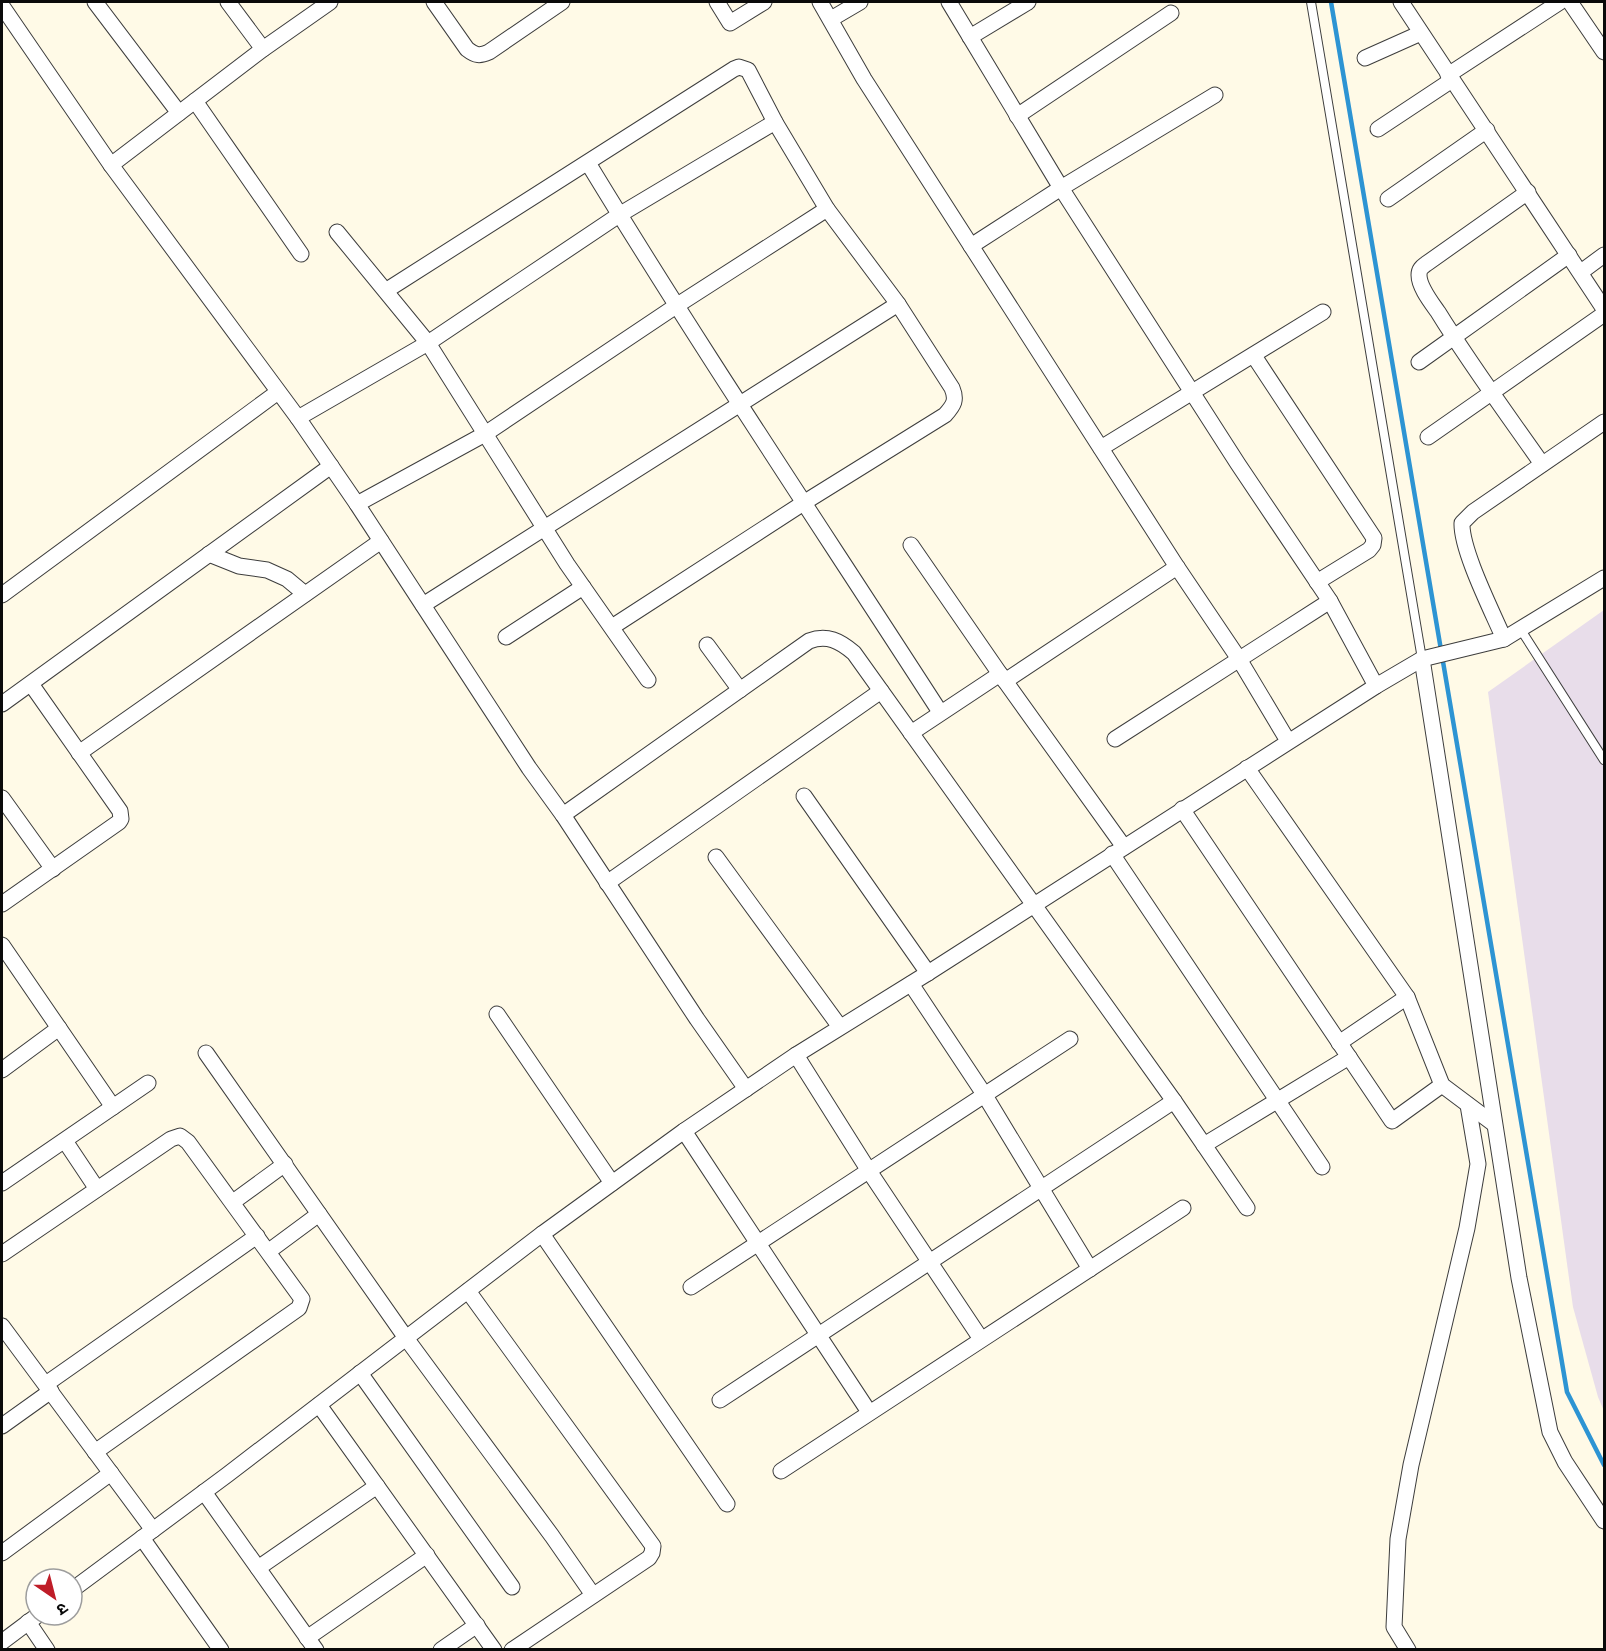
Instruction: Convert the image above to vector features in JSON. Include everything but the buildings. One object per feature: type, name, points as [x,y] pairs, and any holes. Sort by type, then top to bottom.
[{"type":"street","points":[[95,2],[179,113]]},
{"type":"street","points":[[228,2],[263,49]]},
{"type":"street","points":[[111,165],[263,49],[330,2]]},
{"type":"street","points":[[434,2],[467,49],[480,56],[562,2]]},
{"type":"street","points":[[717,2],[730,23],[764,2]]},
{"type":"street","points":[[820,2],[864,79],[1177,567],[1239,659],[1288,741]]},
{"type":"street","points":[[831,19],[860,2]]},
{"type":"street","points":[[949,2],[1061,188],[1238,464],[1330,601],[1376,686]]},
{"type":"street","points":[[970,37],[1028,2]]},
{"type":"street","points":[[1401,2],[1605,309]]},
{"type":"street","points":[[1378,129],[1560,2]]},
{"type":"street","points":[[1570,2],[1605,52]]},
{"type":"street","points":[[2,6],[111,165],[331,466],[529,768],[563,815],[697,1019],[746,1089]]},
{"type":"street","points":[[1017,116],[1171,13]]},
{"type":"street","points":[[1365,58],[1421,33]]},
{"type":"street","points":[[387,290],[739,67],[748,70],[775,122],[827,209],[897,304],[952,388],[956,398],[953,406],[945,415],[612,627]]},
{"type":"street","points":[[971,246],[1061,188],[1215,95]]},
{"type":"street","points":[[195,101],[301,254]]},
{"type":"street","points":[[298,418],[428,343],[619,215],[775,122]]},
{"type":"street","points":[[1388,199],[1487,130]]},
{"type":"street","points":[[588,163],[740,406],[805,502],[940,712]]},
{"type":"street","points":[[1528,192],[1421,268],[1419,273],[1420,281],[1453,337],[1542,464]]},
{"type":"street","points":[[357,504],[485,434],[676,306],[827,209]]},
{"type":"street","points":[[337,232],[387,290],[428,343],[584,587],[648,680]]},
{"type":"street","points":[[1419,362],[1569,255]]},
{"type":"street","points":[[1581,272],[1605,255]]},
{"type":"street","points":[[423,605],[740,406],[897,304]]},
{"type":"street","points":[[1101,448],[1323,312]]},
{"type":"street","points":[[1428,436],[1605,314]]},
{"type":"street","points":[[1254,356],[1374,538],[1369,550],[1317,582]]},
{"type":"street","points":[[2,595],[278,392]]},
{"type":"street","points":[[1504,639],[1467,549],[1461,532],[1462,523],[1473,512],[1605,422]]},
{"type":"street","points":[[2,704],[331,466]]},
{"type":"street","points":[[79,753],[381,541]]},
{"type":"street","points":[[911,545],[1118,851],[1277,1101],[1322,1167]]},
{"type":"street","points":[[209,554],[239,566],[267,570],[287,579],[305,594]]},
{"type":"street","points":[[910,733],[940,712],[1002,678],[1177,567]]},
{"type":"street","points":[[84,1581],[542,1234],[684,1131],[796,1055],[911,984],[1376,686],[1426,657],[1504,639],[1605,578]]},
{"type":"street","points":[[506,638],[584,587]]},
{"type":"street","points":[[1115,738],[1330,601]]},
{"type":"street","points":[[563,815],[809,640],[819,637],[837,641],[854,653],[1174,1101],[1247,1208]]},
{"type":"street","points":[[706,645],[740,690]]},
{"type":"street","points":[[1426,657],[1494,1124],[1519,1278],[1550,1432],[1565,1462],[1605,1521]]},
{"type":"street","points":[[2,904],[121,819],[120,811],[31,684]]},
{"type":"street","points":[[607,883],[881,691]]},
{"type":"street","points":[[1247,768],[1407,997],[1442,1085],[1494,1124]]},
{"type":"street","points":[[804,796],[928,973]]},
{"type":"street","points":[[2,798],[53,869]]},
{"type":"street","points":[[1182,809],[1392,1121],[1442,1085]]},
{"type":"street","points":[[716,857],[840,1027]]},
{"type":"street","points":[[2,945],[113,1107]]},
{"type":"street","points":[[911,984],[984,1094],[1090,1269]]},
{"type":"street","points":[[1340,1043],[1407,997]]},
{"type":"street","points":[[497,1014],[612,1183]]},
{"type":"street","points":[[2,1070],[58,1028]]},
{"type":"street","points":[[691,1287],[1070,1039]]},
{"type":"street","points":[[206,1053],[406,1338],[593,1595]]},
{"type":"street","points":[[796,1055],[868,1171],[981,1339]]},
{"type":"street","points":[[1204,1145],[1349,1057]]},
{"type":"street","points":[[2,1183],[148,1083]]},
{"type":"street","points":[[720,1400],[1174,1101]]},
{"type":"street","points":[[1408,1650],[1394,1627],[1398,1539],[1411,1466],[1467,1228],[1478,1164],[1468,1105]]},
{"type":"street","points":[[684,1131],[869,1412]]},
{"type":"street","points":[[2,1254],[171,1139],[180,1136],[188,1142],[300,1294],[302,1303],[299,1308],[95,1452]]},
{"type":"street","points":[[65,1141],[97,1189]]},
{"type":"street","points":[[233,1202],[285,1164]]},
{"type":"street","points":[[780,1471],[1183,1208]]},
{"type":"street","points":[[269,1251],[319,1214]]},
{"type":"street","points":[[542,1234],[727,1504]]},
{"type":"street","points":[[2,1426],[49,1388],[257,1236]]},
{"type":"street","points":[[468,1291],[653,1546],[649,1558],[512,1650]]},
{"type":"street","points":[[2,1326],[111,1473],[221,1650]]},
{"type":"street","points":[[360,1373],[512,1587]]},
{"type":"street","points":[[319,1405],[494,1650]]},
{"type":"street","points":[[2,1553],[111,1473]]},
{"type":"street","points":[[258,1568],[377,1486]]},
{"type":"street","points":[[204,1492],[312,1644],[427,1555]]},
{"type":"street","points":[[441,1650],[477,1625]]},
{"type":"street","points":[[2,1642],[24,1626]]},
{"type":"street","points":[[37,1627],[47,1650]]},
{"type":"lane","points":[[1311,2],[1426,657]]},
{"type":"lane","points":[[1521,630],[1605,760]]},
{"type":"shaded area","points":[[1604,610],[1604,1411],[1573,1307],[1488,692]]},
{"type":"waterway","points":[[1331,2],[1567,1392],[1604,1465]]}]
